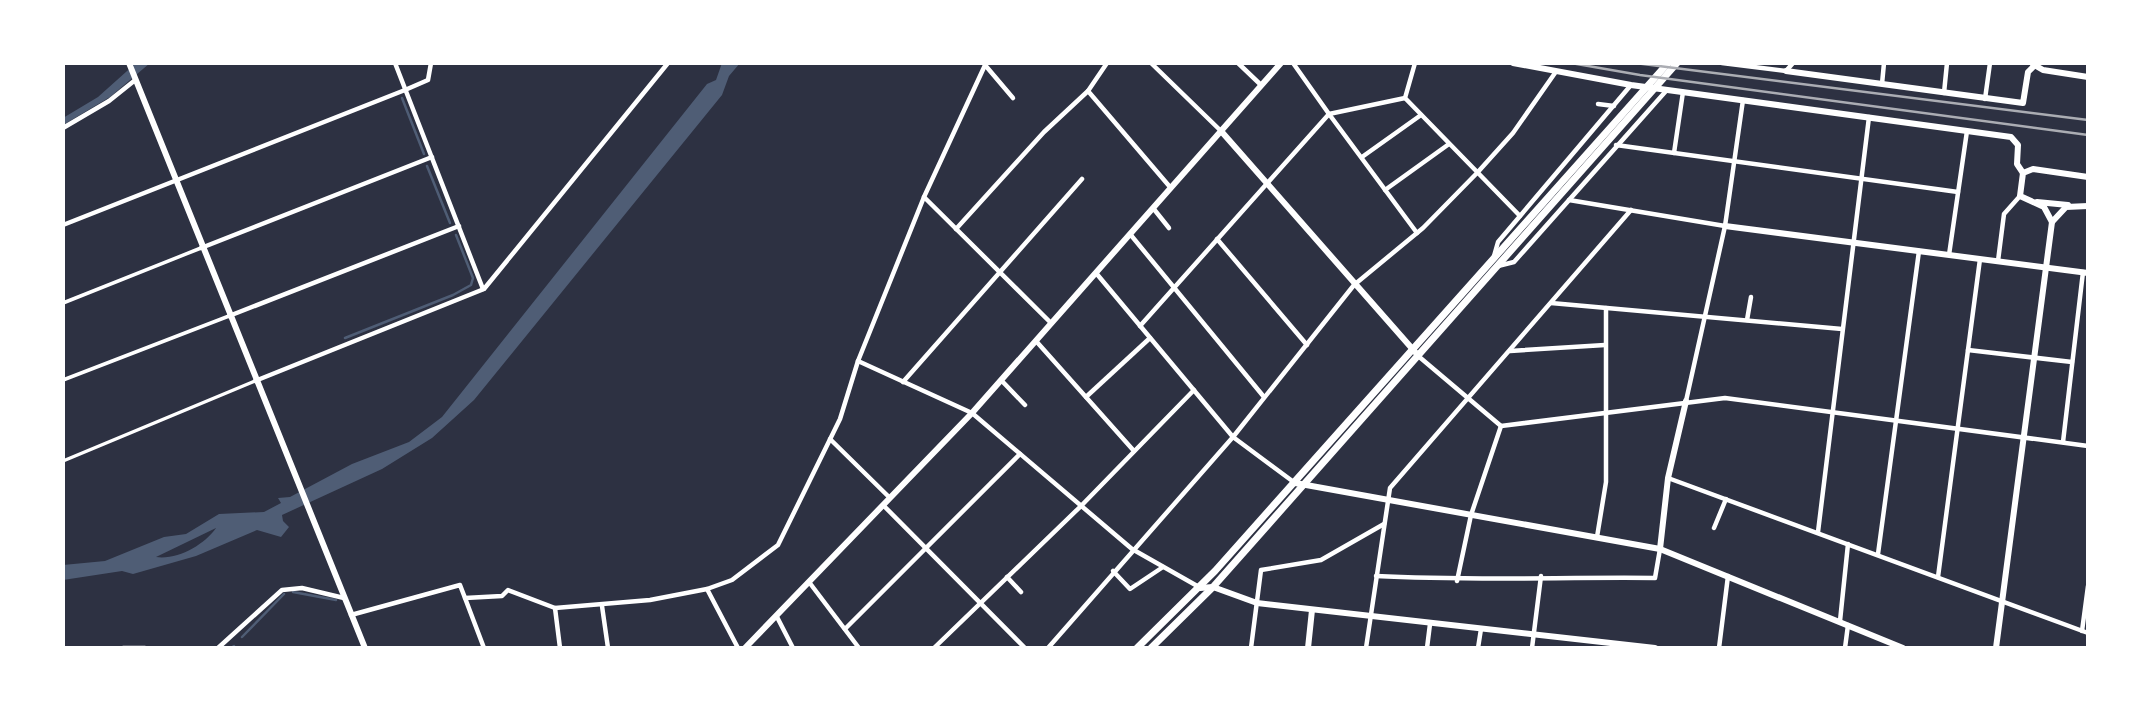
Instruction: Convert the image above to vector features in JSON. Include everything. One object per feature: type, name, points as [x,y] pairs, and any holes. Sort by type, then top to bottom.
[{"type":"main road","points":[[1617,126],[1668,63]]},
{"type":"main road","points":[[1137,648],[1200,588],[1298,484],[1617,126],[1677,63]]},
{"type":"main road","points":[[1151,648],[1213,587],[1298,484]]},
{"type":"street","points":[[129,63],[201,248],[365,648]]},
{"type":"street","points":[[395,63],[484,289]]},
{"type":"street","points":[[63,225],[428,80],[431,63]]},
{"type":"street","points":[[63,461],[484,289],[668,63]]},
{"type":"street","points":[[956,229],[1044,132],[1087,91],[1107,63]]},
{"type":"street","points":[[1150,63],[1221,131],[1415,352],[1502,426],[1725,398],[1896,418],[2088,446]]},
{"type":"street","points":[[1238,63],[1261,85]]},
{"type":"street","points":[[745,648],[972,413],[1281,63]]},
{"type":"street","points":[[1293,63],[1417,233]]},
{"type":"street","points":[[1405,98],[1415,63]]},
{"type":"street","points":[[1513,63],[1555,73],[1631,85],[2015,139],[2018,145],[2017,164],[2023,173],[2020,196],[2004,214],[1998,261]]},
{"type":"street","points":[[1722,63],[2023,103],[2028,72],[2033,64],[2043,71],[2088,77]]},
{"type":"street","points":[[1786,71],[1793,63]]},
{"type":"street","points":[[1882,84],[1884,63]]},
{"type":"street","points":[[1944,93],[1947,63]]},
{"type":"street","points":[[1985,99],[1990,63]]},
{"type":"street","points":[[465,598],[502,596],[508,590],[555,608],[602,606],[707,589],[732,580],[778,545],[840,419],[858,361],[924,197],[986,64],[1013,98]]},
{"type":"street","points":[[1048,648],[1132,549],[1233,437],[1354,285],[1417,233],[1477,173],[1513,133],[1555,73]]},
{"type":"street","points":[[63,128],[109,101],[134,81]]},
{"type":"street","points":[[1631,85],[1497,242],[1495,263],[1514,262],[1667,90]]},
{"type":"street","points":[[1087,91],[1171,187]]},
{"type":"street","points":[[1674,153],[1683,92]]},
{"type":"street","points":[[1140,326],[1329,114],[1405,98]]},
{"type":"street","points":[[1405,98],[1520,216]]},
{"type":"street","points":[[1376,576],[1457,581],[1541,576],[1655,578],[1668,478],[1725,226],[1743,100]]},
{"type":"street","points":[[1598,104],[1614,106]]},
{"type":"street","points":[[1361,158],[1421,115]]},
{"type":"street","points":[[1818,532],[1869,117]]},
{"type":"street","points":[[1950,255],[1966,131]]},
{"type":"street","points":[[1385,190],[1449,144]]},
{"type":"street","points":[[1616,145],[1958,192]]},
{"type":"street","points":[[63,303],[432,157]]},
{"type":"street","points":[[2023,173],[2034,169],[2088,177]]},
{"type":"street","points":[[903,382],[1082,178]]},
{"type":"street","points":[[1996,648],[2052,222],[2048,210],[2020,196]]},
{"type":"street","points":[[924,197],[1051,324]]},
{"type":"street","points":[[1569,201],[1725,226],[2085,273],[2063,442]]},
{"type":"street","points":[[2034,202],[2088,206]]},
{"type":"street","points":[[2052,222],[2062,209],[2070,206]]},
{"type":"street","points":[[1152,208],[1169,228]]},
{"type":"street","points":[[1366,648],[1390,488],[1631,211]]},
{"type":"street","points":[[63,380],[459,226]]},
{"type":"street","points":[[1129,233],[1264,398]]},
{"type":"street","points":[[1217,240],[1307,345]]},
{"type":"street","points":[[1878,554],[1919,251]]},
{"type":"street","points":[[1938,577],[1980,259]]},
{"type":"street","points":[[1095,272],[1233,437],[1298,484],[1660,549],[1903,648]]},
{"type":"street","points":[[1747,320],[1751,297]]},
{"type":"street","points":[[1551,303],[1842,329]]},
{"type":"street","points":[[1597,537],[1606,482],[1606,308]]},
{"type":"street","points":[[1086,397],[1150,338]]},
{"type":"street","points":[[1036,341],[1134,451]]},
{"type":"street","points":[[1510,351],[1605,345]]},
{"type":"street","points":[[1968,350],[2073,362]]},
{"type":"street","points":[[858,361],[972,413],[1132,549],[1200,588],[1213,587],[1257,603],[1655,648]]},
{"type":"street","points":[[1002,380],[1025,405]]},
{"type":"street","points":[[934,648],[1081,506],[1194,390]]},
{"type":"street","points":[[1457,581],[1471,515],[1502,426]]},
{"type":"street","points":[[830,439],[890,498]]},
{"type":"street","points":[[845,629],[1020,454]]},
{"type":"street","points":[[1668,478],[2085,632],[2088,586]]},
{"type":"street","points":[[1714,528],[1726,499]]},
{"type":"street","points":[[883,505],[1025,648]]},
{"type":"street","points":[[1251,648],[1261,570],[1321,560],[1384,524]]},
{"type":"street","points":[[1840,621],[1848,544]]},
{"type":"street","points":[[1113,571],[1130,589],[1163,567]]},
{"type":"street","points":[[1719,648],[1728,575]]},
{"type":"street","points":[[1532,648],[1541,576]]},
{"type":"street","points":[[1007,578],[1021,592]]},
{"type":"street","points":[[809,581],[859,648]]},
{"type":"street","points":[[351,615],[460,585],[484,648]]},
{"type":"street","points":[[218,648],[282,590],[302,588],[344,598]]},
{"type":"street","points":[[707,589],[738,648]]},
{"type":"street","points":[[602,606],[608,648]]},
{"type":"street","points":[[555,608],[560,648]]},
{"type":"street","points":[[1308,648],[1312,610]]},
{"type":"street","points":[[777,617],[793,648]]},
{"type":"street","points":[[1427,648],[1430,624]]},
{"type":"street","points":[[1845,648],[1848,624]]},
{"type":"street","points":[[1478,648],[1480,629]]},
{"type":"street","points":[[123,648],[145,648]]},
{"type":"water","points":[[136,63],[150,63],[110,97],[63,125],[63,118],[98,97]]},
{"type":"water","points":[[722,63],[740,63],[729,76],[722,95],[474,400],[432,438],[382,469],[282,515],[283,521],[289,527],[281,537],[257,530],[196,556],[133,574],[122,571],[63,580],[63,565],[105,561],[164,537],[186,534],[219,514],[264,512],[281,503],[278,498],[290,497],[352,464],[409,442],[442,417],[707,84],[716,80]],"holes":[[[216,528],[181,554],[156,557]]]},
{"type":"waterway","points":[[402,98],[424,154]]},
{"type":"waterway","points":[[427,166],[450,223]]},
{"type":"waterway","points":[[345,338],[453,295],[471,285],[473,278],[456,235]]},
{"type":"waterway","points":[[293,592],[336,600]]},
{"type":"waterway","points":[[242,637],[284,594]]},
{"type":"railway","points":[[1571,63],[1640,75],[2088,135]]},
{"type":"railway","points":[[1635,63],[2088,120]]}]
